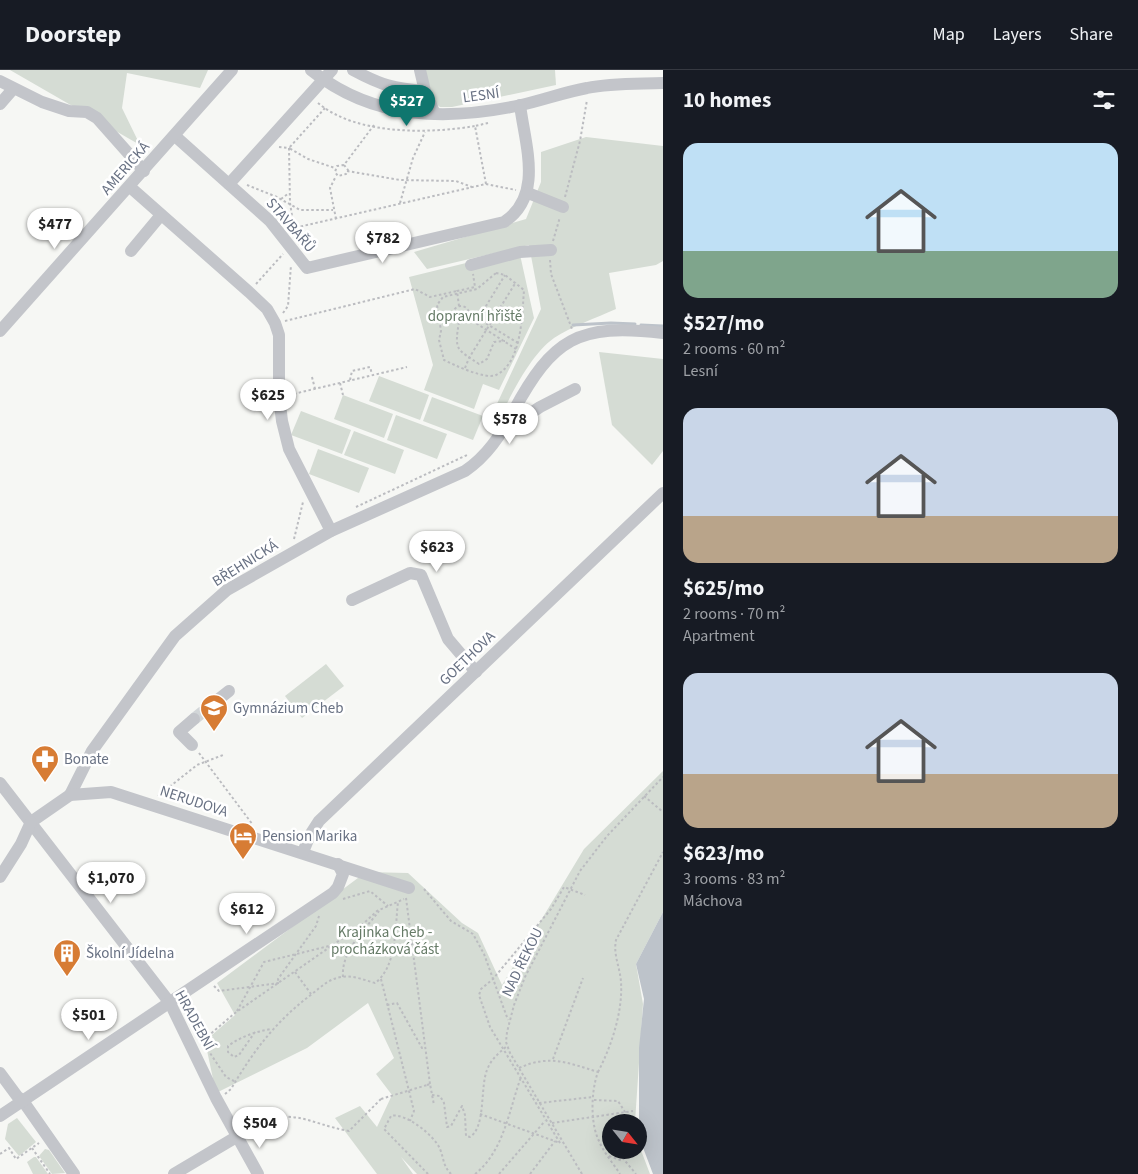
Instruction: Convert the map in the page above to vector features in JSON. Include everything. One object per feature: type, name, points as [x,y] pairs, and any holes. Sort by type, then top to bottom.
[{"type":"street","name":"AMERICKÁ","points":[[0,331],[232,70]]},
{"type":"street","name":"LESNÍ","points":[[311,70],[327,75],[386,108],[412,114],[462,114],[520,105],[589,87],[663,83]]},
{"type":"street","points":[[353,70],[381,85],[398,89],[425,91]]},
{"type":"street","points":[[420,70],[425,91],[435,114]]},
{"type":"street","points":[[231,182],[327,75]]},
{"type":"street","points":[[0,81],[58,108],[87,112],[97,118],[144,171]]},
{"type":"street","points":[[0,104],[14,88]]},
{"type":"street","points":[[520,105],[530,176],[528,193],[563,207]]},
{"type":"street","name":"STAVBAŘŮ","points":[[175,136],[231,182],[270,221],[306,268],[504,222],[518,210],[528,193]]},
{"type":"street","points":[[130,187],[267,309],[279,335],[279,396],[282,421],[289,449],[331,531]]},
{"type":"street","points":[[131,251],[160,215]]},
{"type":"street","points":[[472,265],[520,252],[551,250]]},
{"type":"street","name":"BŘEHNICKÁ","points":[[70,795],[92,751],[175,636],[227,590],[331,531],[465,471],[484,456],[502,433],[530,381],[542,364],[575,337],[603,330],[663,333]]},
{"type":"street","name":"BŘEHNICKÁ","points":[[502,433],[540,407],[575,389]]},
{"type":"street","name":"GOETHOVA","points":[[304,852],[310,835],[319,821],[663,493]]},
{"type":"street","points":[[352,600],[410,573],[420,574],[448,639],[476,672]]},
{"type":"street","points":[[210,706],[229,691]]},
{"type":"street","points":[[192,745],[180,732],[194,719]]},
{"type":"street","points":[[0,783],[31,822]]},
{"type":"street","name":"NERUDOVA","points":[[70,795],[111,792],[304,852],[409,888]]},
{"type":"street","points":[[0,876],[21,844],[31,822],[70,795]]},
{"type":"street","name":"HRADEBNÍ","points":[[31,822],[170,1003],[198,1045],[238,1136],[258,1174]]},
{"type":"street","points":[[0,1116],[334,893],[343,874],[338,864]]},
{"type":"street","points":[[0,1074],[16,1096],[23,1101],[74,1174]]},
{"type":"street","points":[[174,1174],[238,1136]]},
{"type":"path","points":[[309,95],[325,108],[343,118],[374,125],[425,132],[493,122]]},
{"type":"path","points":[[275,324],[288,306],[290,248],[294,228],[290,205],[289,148],[325,108]]},
{"type":"path","points":[[344,165],[374,125]]},
{"type":"path","points":[[474,126],[486,184]]},
{"type":"path","points":[[400,204],[413,158],[425,132]]},
{"type":"path","points":[[289,148],[308,159],[335,168]]},
{"type":"path","points":[[335,168],[340,164],[344,165]]},
{"type":"path","points":[[344,165],[347,171]]},
{"type":"path","points":[[335,168],[337,175],[330,188],[336,219]]},
{"type":"path","points":[[347,171],[406,180],[456,181],[472,187]]},
{"type":"path","points":[[337,175],[343,177],[347,171]]},
{"type":"path","points":[[231,182],[264,190],[290,205],[308,211],[333,210]]},
{"type":"path","points":[[294,228],[486,184],[528,193]]},
{"type":"path","points":[[281,199],[290,193]]},
{"type":"path","points":[[249,292],[290,248]]},
{"type":"path","points":[[275,324],[415,289],[430,296],[457,293],[477,289],[496,273],[505,275],[524,290],[519,344],[509,362],[496,375],[485,376],[444,360],[439,340],[437,305],[439,301],[457,293],[475,286],[472,265]]},
{"type":"path","points":[[495,317],[486,310],[486,306],[505,275]]},
{"type":"path","points":[[465,368],[469,358],[516,282]]},
{"type":"path","points":[[457,293],[459,306]]},
{"type":"path","points":[[453,318],[453,310],[459,306],[466,307],[469,313],[519,344]]},
{"type":"path","points":[[468,318],[469,313]]},
{"type":"path","points":[[439,322],[453,318],[459,322]]},
{"type":"path","points":[[468,318],[516,349]]},
{"type":"path","points":[[459,322],[468,318]]},
{"type":"path","points":[[459,322],[457,346],[459,351],[479,364],[487,359],[494,342],[505,341]]},
{"type":"path","points":[[350,380],[352,371],[370,367],[372,375]]},
{"type":"path","points":[[279,396],[406,367]]},
{"type":"path","points":[[312,377],[315,389]]},
{"type":"path","points":[[340,383],[343,395]]},
{"type":"path","points":[[294,539],[308,485]]},
{"type":"path","points":[[158,796],[196,765],[223,756]]},
{"type":"path","points":[[205,762],[253,825]]},
{"type":"path","name":"NAD ŘEKOU","points":[[582,1174],[538,1103],[508,1046],[508,1020],[526,977],[588,858],[663,777]]},
{"type":"path","points":[[644,796],[663,812]]},
{"type":"path","points":[[602,1147],[598,1141],[593,1116],[593,1098],[598,1072],[612,1039],[620,1004],[622,988],[614,949],[616,940],[663,852]]},
{"type":"path","points":[[650,865],[655,866]]},
{"type":"path","points":[[480,1114],[560,1143],[538,1103],[490,1027],[480,1003],[481,989],[493,979],[552,909],[564,887],[585,895]]},
{"type":"path","points":[[424,889],[451,921],[473,934],[493,979],[508,1020]]},
{"type":"path","points":[[340,901],[348,896],[370,891],[388,906]]},
{"type":"path","points":[[236,1082],[226,1077],[198,1045],[235,1013],[332,946],[380,910],[406,898],[426,1048],[428,1085],[434,1105]]},
{"type":"path","points":[[221,1096],[236,1082],[271,1029],[329,980],[342,977],[375,983],[381,979],[390,964],[398,902]]},
{"type":"path","points":[[279,983],[278,979],[316,926],[320,913],[315,905]]},
{"type":"path","points":[[342,977],[345,955],[380,910]]},
{"type":"path","points":[[235,1013],[264,962],[332,946]]},
{"type":"path","points":[[295,972],[312,994]]},
{"type":"path","points":[[552,1059],[583,978]]},
{"type":"path","points":[[381,979],[414,1111],[410,1120]]},
{"type":"path","points":[[207,989],[214,985],[219,991],[279,983]]},
{"type":"path","points":[[387,1006],[397,1003],[422,1048],[426,1048]]},
{"type":"path","points":[[255,1032],[239,1054],[234,1057],[228,1052],[228,1046],[255,1032],[271,1029]]},
{"type":"path","points":[[432,1095],[440,1096],[444,1103],[445,1124],[447,1126],[451,1126],[462,1106],[465,1115],[466,1136],[473,1135],[480,1114],[487,1069],[495,1056],[508,1046]]},
{"type":"path","points":[[519,1068],[534,1061],[552,1059],[598,1072]]},
{"type":"path","points":[[475,1174],[497,1149],[521,1077]]},
{"type":"path","points":[[238,1136],[259,1123],[278,1116],[295,1116],[349,1131],[381,1099],[428,1085]]},
{"type":"path","points":[[221,1086],[221,1096]]},
{"type":"path","points":[[538,1103],[593,1098],[618,1101],[624,1112]]},
{"type":"path","points":[[552,1123],[634,1110]]},
{"type":"path","points":[[428,1174],[384,1130],[391,1116],[395,1114],[410,1120],[432,1136],[440,1148],[443,1164],[450,1174]]},
{"type":"path","points":[[499,1174],[546,1120]]},
{"type":"path","points":[[0,1154],[9,1148],[16,1159],[48,1137]]},
{"type":"path","points":[[530,1174],[555,1142]]},
{"type":"path","points":[[32,1148],[50,1174]]},
{"type":"path","points":[[610,1159],[620,1174]]},
{"type":"path","points":[[616,1159],[625,1162]]},
{"type":"path","points":[[623,1159],[636,1174]]},
{"type":"green space","points":[[10,70],[208,70],[200,88],[127,73],[122,108],[140,145]]},
{"type":"green space","points":[[425,70],[555,70],[556,85],[452,107],[440,107],[434,102]]},
{"type":"green space","points":[[586,137],[663,146],[663,261],[656,265],[609,273],[616,309],[568,330],[545,346],[528,366],[497,424],[489,421],[541,309],[529,245],[427,269],[414,252],[526,219],[541,182],[541,152]]},
{"type":"green space","name":"dopravní hřiště","points":[[519,250],[534,318],[499,390],[483,384],[474,409],[424,390],[433,365],[409,277]]},
{"type":"green space","points":[[599,352],[663,359],[663,451],[652,465],[612,425]]},
{"type":"green space","points":[[379,376],[429,395],[420,420],[369,401]]},
{"type":"green space","points":[[343,395],[393,414],[384,438],[334,419]]},
{"type":"green space","points":[[432,397],[483,416],[473,440],[423,421]]},
{"type":"green space","points":[[301,411],[351,430],[342,454],[291,435]]},
{"type":"green space","points":[[396,415],[447,434],[437,459],[387,440]]},
{"type":"green space","points":[[354,431],[404,450],[395,474],[344,455]]},
{"type":"green space","points":[[318,449],[369,468],[359,493],[309,474]]},
{"type":"green space","points":[[326,664],[344,686],[302,718],[285,696]]},
{"type":"green space","name":"Krajinka Cheb - procházková část","points":[[663,771],[663,912],[636,964],[643,1004],[636,1114],[602,1114],[602,1159],[644,1159],[650,1174],[417,1174],[401,1157],[413,1174],[377,1174],[335,1118],[360,1106],[377,1127],[392,1095],[376,1074],[394,1058],[368,1003],[307,1048],[216,1093],[205,1041],[235,1015],[217,983],[366,872],[408,873],[462,923],[478,933],[502,985],[584,849]]},
{"type":"green space","points":[[17,1118],[36,1142],[19,1156],[5,1139],[8,1124]]},
{"type":"green space","points":[[45,1149],[49,1150],[65,1173],[52,1174],[39,1156]]},
{"type":"green space","points":[[36,1157],[48,1174],[33,1174],[27,1162]]},
{"type":"shaded area","points":[[663,912],[663,1174],[653,1174],[647,1159],[648,1114],[639,1114],[639,1048],[644,999],[636,964]]},
{"type":"waterway","points":[[573,325],[635,324]]},
{"type":"waterway","points":[[641,325],[663,326]]},
{"type":"tunnel","points":[[194,719],[210,706]]},
{"type":"place","name":"Gymnázium Cheb","points":[[214,732]]},
{"type":"place","name":"Bonate","points":[[45,783]]},
{"type":"place","name":"Pension Marika","points":[[243,860]]},
{"type":"place","name":"Školní Jídelna","points":[[67,977]]}]
